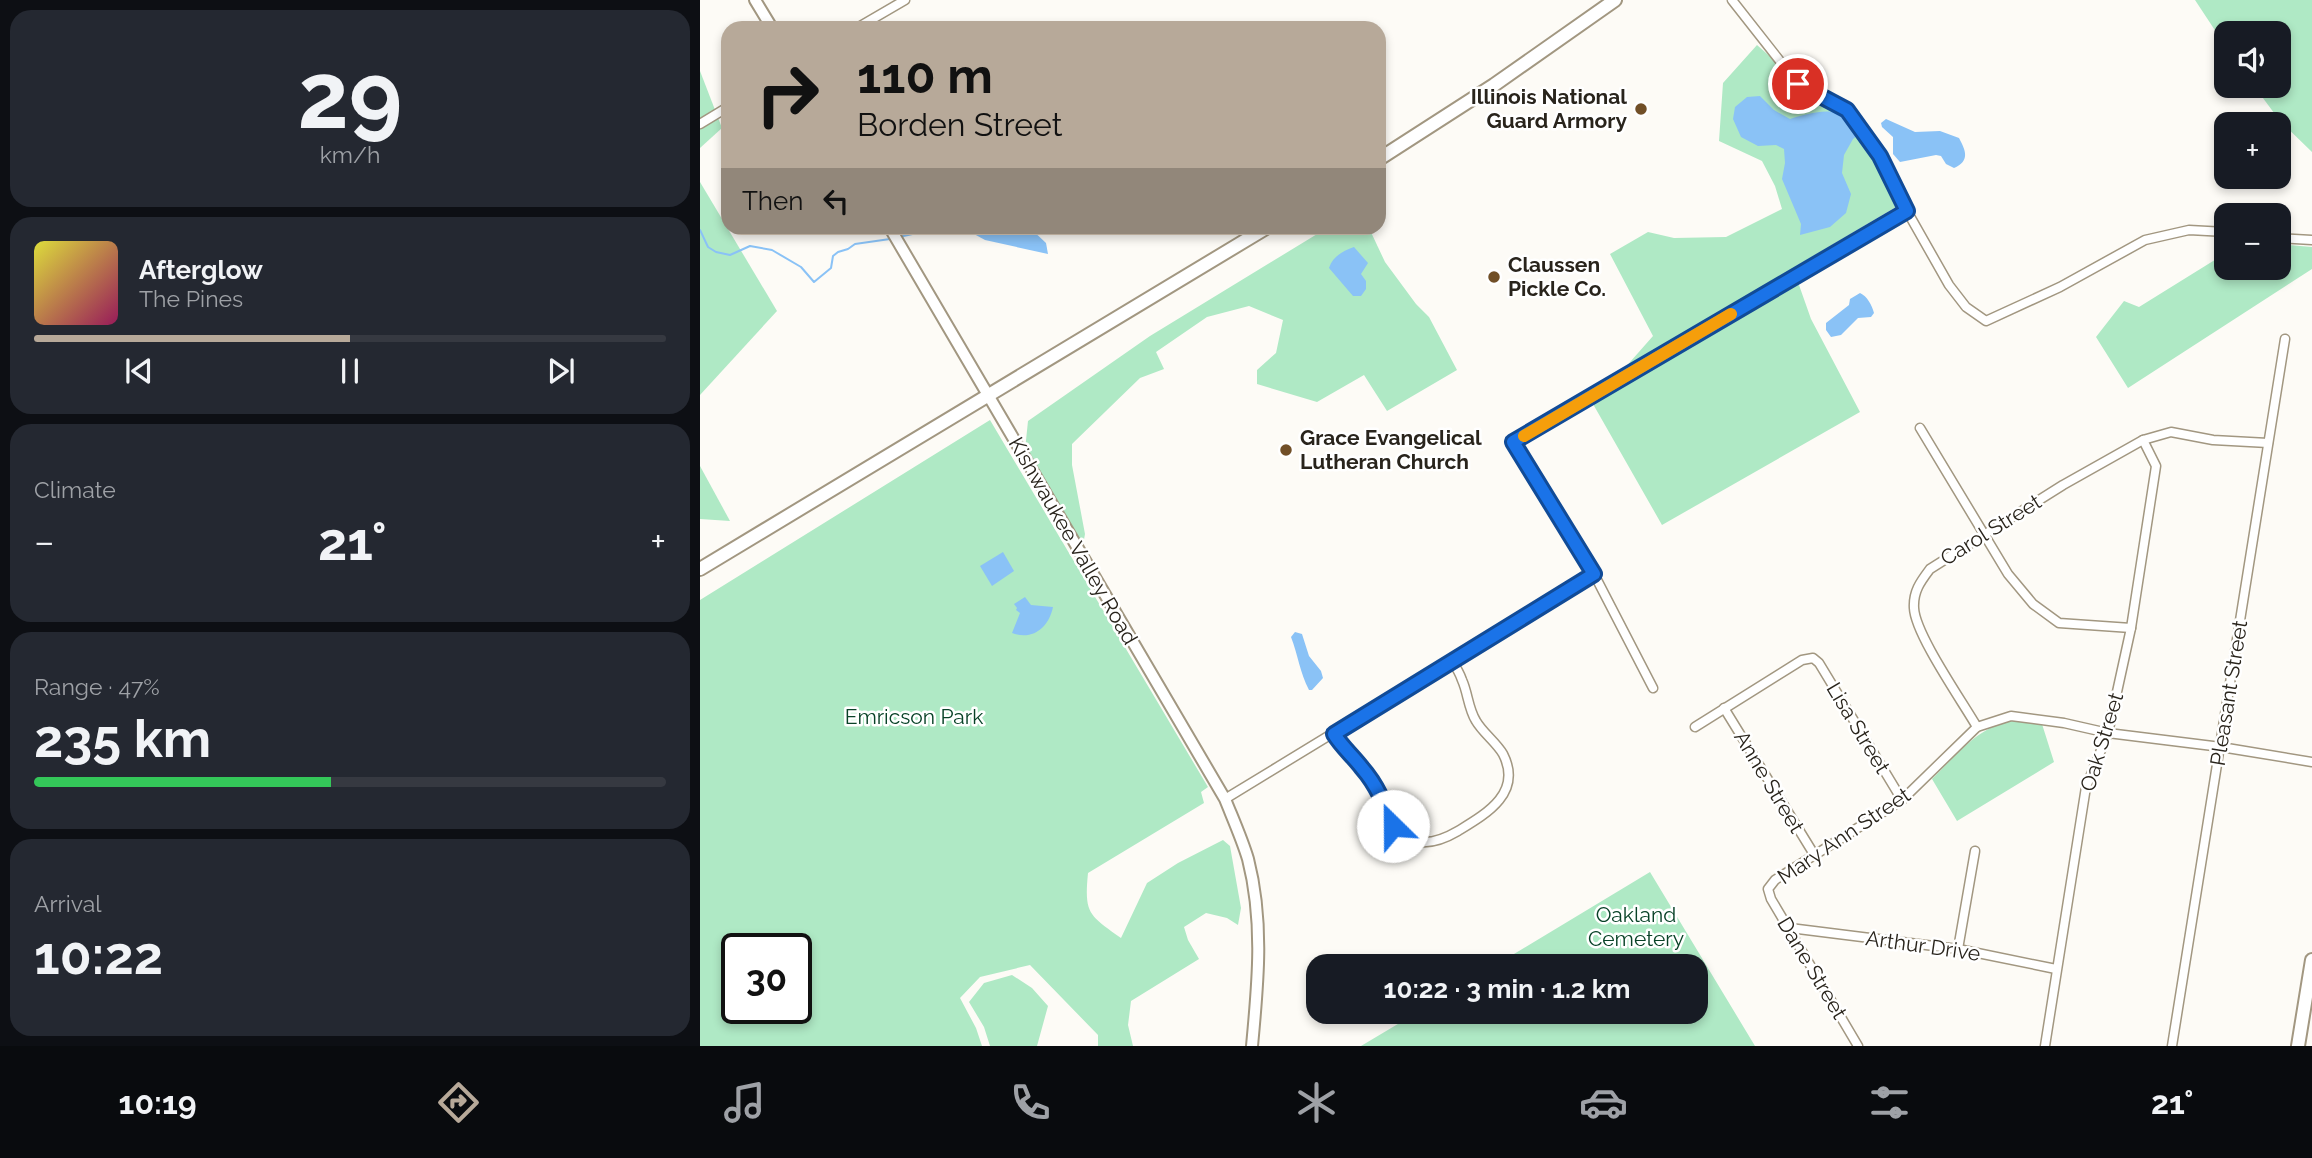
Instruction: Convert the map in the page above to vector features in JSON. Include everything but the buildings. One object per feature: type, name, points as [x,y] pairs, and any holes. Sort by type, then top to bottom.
[{"type":"main road","points":[[1386,154],[1494,85],[1615,0]]},
{"type":"main road","points":[[700,569],[1254,235]]},
{"type":"main road","points":[[2298,1046],[2312,960]]},
{"type":"street","points":[[755,0],[768,21]]},
{"type":"street","points":[[869,21],[905,0]]},
{"type":"street","points":[[1732,0],[1798,84],[1847,110],[1880,156],[1907,211],[1949,285],[1966,307],[1986,321],[2060,287],[2145,240],[2189,230],[2214,231]]},
{"type":"street","points":[[700,124],[721,111]]},
{"type":"street","points":[[1653,688],[1594,574],[1513,442],[1907,211]]},
{"type":"street","name":"Kishwaukee Valley Road","points":[[894,235],[1225,799],[1247,858],[1259,934],[1259,974],[1252,1046]]},
{"type":"street","points":[[2291,239],[2312,240]]},
{"type":"street","name":"Pleasant Street","points":[[2172,1046],[2285,339]]},
{"type":"street","points":[[1920,428],[2019,590],[2033,604],[2059,622],[2131,628]]},
{"type":"street","name":"Carol Street","points":[[1977,727],[1921,633],[1914,609],[1916,587],[1930,569],[2063,485],[2143,440],[2171,432],[2213,440],[2268,443]]},
{"type":"street","name":"Oak Street","points":[[2045,1046],[2087,786],[2108,733],[2131,628],[2156,466],[2143,440]]},
{"type":"street","points":[[1225,799],[1594,574]]},
{"type":"street","name":"Lisa Street","points":[[1724,708],[1802,660],[1812,657],[1819,663],[1902,800]]},
{"type":"street","points":[[1334,734],[1368,775],[1379,792],[1393,826],[1403,836],[1415,842],[1434,842],[1458,831],[1495,807],[1506,791],[1508,768],[1502,752],[1476,720],[1467,701],[1463,681],[1452,661]]},
{"type":"street","points":[[1695,727],[1724,708]]},
{"type":"street","name":"Anne Street","points":[[1724,708],[1815,856]]},
{"type":"street","name":"Mary Ann Street","points":[[1768,889],[1775,880],[1902,800],[1977,727],[2011,716],[2064,723],[2108,733],[2312,762]]},
{"type":"street","points":[[1958,949],[1975,851]]},
{"type":"street","name":"Dane Street","points":[[1768,889],[1771,899],[1858,1046]]},
{"type":"street","name":"Arthur Drive","points":[[1790,928],[1958,949],[2056,969]]},
{"type":"green space","points":[[2195,0],[2312,0],[2312,152],[2291,132],[2291,112],[2273,112],[2263,98],[2291,98],[2291,21],[2214,21],[2214,29]]},
{"type":"green space","points":[[1757,45],[1868,143],[1896,207],[1793,268],[1811,319],[1860,412],[1662,525],[1593,404],[1653,336],[1610,254],[1648,232],[1674,238],[1726,237],[1782,209],[1775,186],[1762,161],[1719,141],[1723,83]]},
{"type":"green space","points":[[700,71],[721,129],[700,148]]},
{"type":"green space","points":[[700,182],[721,217],[721,235],[732,235],[777,311],[700,395]]},
{"type":"green space","points":[[1316,235],[1372,235],[1385,262],[1429,317],[1457,370],[1387,411],[1364,375],[1317,402],[1257,384],[1257,370],[1276,353],[1283,320],[1249,306],[1207,317],[1156,352],[1164,369],[1140,378],[1072,444],[1072,465],[1085,534],[1083,545],[1025,450],[1028,421],[1150,336]]},
{"type":"green space","points":[[2291,245],[2312,247],[2312,269],[2128,388],[2096,337],[2124,301],[2139,307],[2214,260],[2214,280],[2291,280]]},
{"type":"green space","name":"Emricson Park","points":[[990,420],[1208,787],[1201,792],[1204,803],[1088,873],[1088,906],[1095,918],[1121,938],[1147,883],[1178,863],[1223,840],[1230,846],[1241,908],[1238,925],[1227,918],[1206,913],[1184,927],[1199,959],[1131,1001],[1128,1025],[1133,1046],[1098,1046],[1098,1035],[1030,965],[980,977],[960,998],[982,1046],[700,1046],[700,600]]},
{"type":"green space","points":[[700,466],[730,521],[700,519]]},
{"type":"green space","points":[[2010,719],[2042,724],[2054,762],[1957,821],[1932,779],[1986,730]]},
{"type":"green space","name":"Oakland Cemetery","points":[[1650,872],[1699,954],[1514,954]]},
{"type":"green space","name":"Oakland Cemetery","points":[[1708,968],[1755,1046],[1361,1046],[1398,1024],[1708,1024]]},
{"type":"green space","points":[[1012,975],[1032,988],[1048,1006],[1037,1046],[990,1046],[984,1027],[969,1002],[984,983]]},
{"type":"water","points":[[1760,96],[1774,110],[1790,119],[1810,113],[1830,112],[1839,113],[1853,125],[1858,135],[1844,155],[1842,173],[1851,194],[1846,213],[1830,227],[1800,235],[1801,224],[1782,179],[1784,149],[1776,145],[1758,146],[1741,137],[1733,119],[1735,107],[1747,97]]},
{"type":"water","points":[[1886,119],[1915,132],[1940,131],[1959,138],[1965,151],[1963,162],[1954,168],[1946,164],[1941,156],[1936,155],[1900,162],[1893,154],[1893,137],[1882,127],[1881,123]]},
{"type":"water","points":[[976,235],[1037,235],[1046,243],[1048,254],[985,240]]},
{"type":"water","points":[[1354,247],[1368,263],[1361,274],[1366,281],[1366,289],[1361,296],[1353,296],[1329,268],[1339,254]]},
{"type":"water","points":[[1860,293],[1869,301],[1874,313],[1871,317],[1858,318],[1841,335],[1831,337],[1826,330],[1826,323],[1849,305],[1850,299]]},
{"type":"water","points":[[1003,552],[1014,571],[992,586],[980,566]]},
{"type":"water","points":[[1025,597],[1031,605],[1053,607],[1044,626],[1033,634],[1020,635],[1012,633],[1020,613],[1014,604]]},
{"type":"water","points":[[1295,632],[1302,634],[1309,656],[1321,671],[1323,678],[1312,690],[1309,690],[1306,684],[1291,637]]},
{"type":"waterway","points":[[700,230],[708,247],[716,252],[730,255],[750,246],[772,250],[801,267],[814,282],[831,268],[833,256],[838,252],[855,244],[890,239]]},
{"type":"waterway","points":[[899,237],[908,235]]},
{"type":"slow traffic","points":[[1524,436],[1731,314]]},
{"type":"place","name":"Illinois National Guard Armory","points":[[1641,109]]},
{"type":"place","name":"Claussen Pickle Co.","points":[[1494,277]]},
{"type":"place","name":"Grace Evangelical Lutheran Church","points":[[1286,450]]},
{"type":"route","points":[[1393,826],[1379,792],[1334,734],[1594,574],[1513,442],[1907,211],[1880,156],[1847,110],[1798,84]]}]
